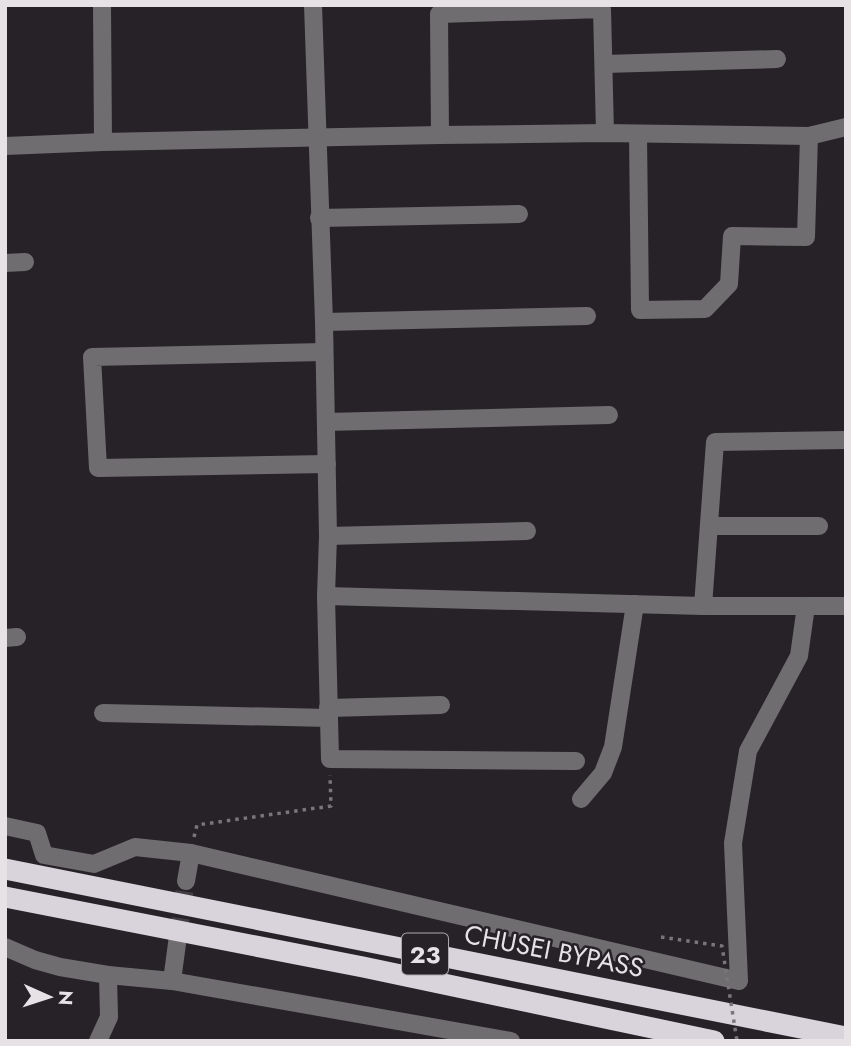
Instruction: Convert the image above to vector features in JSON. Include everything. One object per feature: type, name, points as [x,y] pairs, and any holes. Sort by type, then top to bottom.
[{"type":"highway","name":"CHUSEI BYPASS","points":[[5,869],[846,1037]]},
{"type":"highway","name":"CHUSEI BYPASS","points":[[5,897],[363,967],[714,1041]]},
{"type":"street","points":[[102,5],[103,142]]},
{"type":"street","points":[[313,5],[324,322],[330,759],[576,761]]},
{"type":"street","points":[[440,135],[439,14],[602,9],[605,133]]},
{"type":"street","points":[[604,64],[777,59]]},
{"type":"street","points":[[5,146],[440,135],[605,133],[809,136],[846,127]]},
{"type":"street","points":[[638,134],[640,310],[705,309],[729,285],[732,236],[806,237],[809,136]]},
{"type":"street","points":[[319,218],[519,214]]},
{"type":"street","points":[[5,263],[25,262]]},
{"type":"street","points":[[324,322],[587,316]]},
{"type":"street","points":[[324,352],[92,357],[98,468],[327,464]]},
{"type":"street","points":[[326,422],[609,415]]},
{"type":"street","points":[[703,606],[715,442],[846,440]]},
{"type":"street","points":[[709,526],[818,526]]},
{"type":"street","points":[[328,536],[527,531]]},
{"type":"street","points":[[327,596],[703,606],[846,606]]},
{"type":"street","points":[[581,799],[603,773],[613,747],[635,604]]},
{"type":"street","points":[[5,826],[37,833],[44,855],[94,864],[135,847],[191,853],[739,981],[733,843],[748,751],[799,656],[806,606]]},
{"type":"street","points":[[103,713],[329,713],[442,705]]},
{"type":"street","points":[[186,881],[191,853]]},
{"type":"street","points":[[172,981],[178,936]]},
{"type":"street","points":[[5,947],[60,967],[172,981],[511,1041]]},
{"type":"street","points":[[98,1041],[109,1017],[108,975]]},
{"type":"path","points":[[191,853],[197,825],[331,806],[330,759]]},
{"type":"path","points":[[661,937],[722,946],[737,1041]]},
{"type":"tunnel","points":[[178,936],[186,881]]}]
